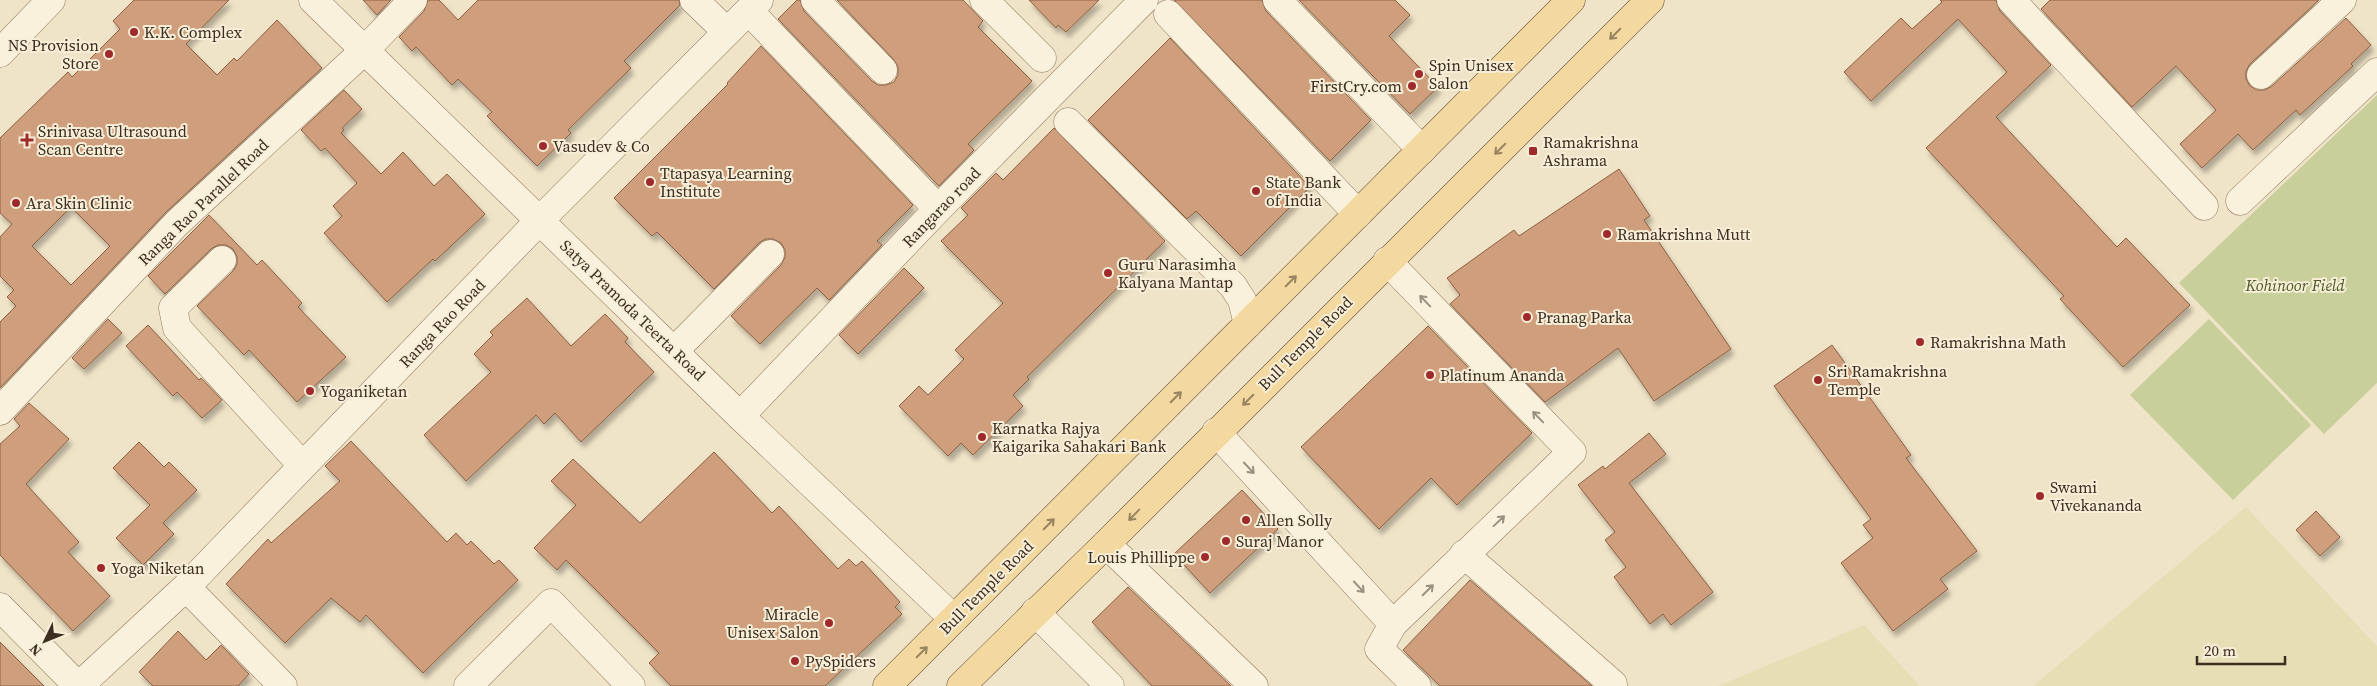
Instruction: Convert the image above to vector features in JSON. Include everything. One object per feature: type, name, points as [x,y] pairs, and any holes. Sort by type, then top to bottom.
[{"type":"main road","name":"Bull Temple Road","points":[[887,686],[1571,0]]},
{"type":"main road","name":"Bull Temple Road","points":[[961,686],[1106,544],[1650,0]]},
{"type":"street","name":"Satya Pramoda Teerta Road","points":[[313,0],[740,416],[954,619]]},
{"type":"street","name":"Ranga Rao Parallel Road","points":[[0,411],[178,223],[365,50],[413,0]]},
{"type":"street","points":[[694,0],[727,32]]},
{"type":"street","points":[[815,0],[884,70]]},
{"type":"street","points":[[984,0],[1042,58]]},
{"type":"street","name":"Rangarao road","points":[[740,416],[938,209],[1144,0]]},
{"type":"street","points":[[1277,0],[1422,150]]},
{"type":"street","points":[[2011,0],[2204,206]]},
{"type":"street","points":[[2261,75],[2342,0]]},
{"type":"street","points":[[0,53],[38,4]]},
{"type":"street","points":[[754,5],[938,209]]},
{"type":"street","name":"Ranga Rao Road","points":[[79,686],[186,587],[540,220],[754,5]]},
{"type":"street","points":[[1168,14],[1358,214]]},
{"type":"street","points":[[2240,201],[2377,72]]},
{"type":"street","points":[[1068,122],[1233,286],[1242,300],[1248,324]]},
{"type":"street","points":[[674,351],[770,254]]},
{"type":"street","points":[[222,260],[173,308],[177,328],[302,465]]},
{"type":"street","points":[[1387,261],[1572,452],[1393,624],[1379,649],[1417,686]]},
{"type":"street","points":[[1216,432],[1393,624]]},
{"type":"street","points":[[1106,544],[1254,686]]},
{"type":"street","points":[[1464,554],[1613,684]]},
{"type":"street","points":[[186,587],[284,686]]},
{"type":"street","points":[[468,686],[551,603],[630,686]]},
{"type":"street","points":[[0,607],[79,686]]},
{"type":"street","points":[[1035,612],[1110,686]]},
{"type":"shaded area","points":[[2246,507],[2377,646],[2377,686],[2033,686]]},
{"type":"shaded area","points":[[1864,625],[1920,686],[1718,686]]},
{"type":"green space","name":"Kohinoor Field","points":[[2377,95],[2377,383],[2324,434],[2179,283]]},
{"type":"green space","points":[[2209,319],[2311,425],[2233,500],[2130,395]]},
{"type":"building","points":[[134,0],[229,0],[186,44],[217,75],[234,58],[237,61],[277,20],[322,68],[166,212],[0,388],[0,322],[16,306],[7,297],[14,290],[0,276],[0,237],[12,224],[0,213],[0,138],[68,72],[72,77],[120,29],[113,21]],"holes":[[[71,207],[110,246],[71,285],[32,246]]]},
{"type":"building","points":[[363,0],[391,0],[377,15]]},
{"type":"building","points":[[428,0],[439,0],[458,20],[478,0],[679,0],[680,5],[624,61],[631,68],[568,130],[571,133],[537,166],[487,116],[492,112],[458,79],[452,85],[416,47],[412,51],[399,37],[424,11]]},
{"type":"building","points":[[797,0],[800,0],[804,11],[872,81],[878,85],[886,85],[894,82],[898,75],[898,67],[894,60],[837,0],[963,0],[983,21],[978,27],[1032,81],[968,144],[974,150],[939,186],[778,19]]},
{"type":"building","points":[[1029,0],[1099,0],[1066,32],[1058,25],[1056,28]]},
{"type":"building","points":[[1174,0],[1262,0],[1266,11],[1371,120],[1330,161]]},
{"type":"building","points":[[1299,0],[1395,0],[1410,15],[1389,36],[1438,87],[1410,114]]},
{"type":"building","points":[[1940,0],[1996,0],[2000,11],[2051,65],[1996,117],[2117,247],[2126,238],[2190,305],[2123,367],[2060,299],[2064,296],[1926,148],[2007,72],[1958,19],[1871,101],[1844,72],[1901,18],[1912,29],[1942,2]]},
{"type":"building","points":[[2050,0],[2319,0],[2250,64],[2246,71],[2246,79],[2250,86],[2257,90],[2265,90],[2272,86],[2346,18],[2371,45],[2351,64],[2353,66],[2300,115],[2296,110],[2253,150],[2238,134],[2202,168],[2180,144],[2216,110],[2176,66],[2132,107],[2041,9]]},
{"type":"building","points":[[1170,38],[1310,187],[1241,256],[1196,211],[1187,219],[1088,120]]},
{"type":"building","points":[[761,46],[913,205],[877,241],[882,245],[829,300],[817,288],[760,344],[731,316],[781,265],[785,257],[785,250],[781,243],[773,239],[765,239],[759,243],[714,289],[657,232],[652,236],[614,198],[728,84]]},
{"type":"building","points":[[344,90],[362,109],[342,128],[344,130],[341,133],[381,174],[403,152],[434,186],[447,174],[485,214],[435,261],[433,259],[387,302],[324,233],[342,216],[333,206],[357,183],[325,148],[321,151],[301,130]]},
{"type":"building","points":[[1054,128],[1165,241],[1027,377],[1029,379],[1013,395],[1023,406],[973,455],[961,443],[948,456],[899,406],[919,386],[928,395],[964,359],[955,350],[1003,303],[941,241],[968,215],[961,208],[996,173],[1003,180]]},
{"type":"building","points":[[1619,169],[1650,216],[1644,220],[1731,349],[1654,401],[1618,348],[1545,402],[1450,304],[1460,295],[1447,278],[1514,230],[1519,236]]},
{"type":"building","points":[[209,215],[257,265],[262,260],[302,303],[298,307],[346,357],[297,402],[249,350],[244,355],[197,306],[233,271],[237,264],[237,257],[233,249],[226,245],[218,245],[211,249],[165,294],[148,276]]},
{"type":"building","points":[[904,268],[924,288],[858,354],[839,335]]},
{"type":"building","points":[[527,298],[571,346],[605,314],[628,338],[625,342],[654,372],[581,442],[555,413],[544,424],[536,415],[466,481],[424,435],[491,372],[474,354],[493,335],[490,332]]},
{"type":"building","points":[[108,319],[122,333],[84,369],[72,358]]},
{"type":"building","points":[[148,325],[199,380],[201,378],[222,400],[202,418],[177,392],[173,396],[126,346]]},
{"type":"building","name":"Platinum Ananda","points":[[1428,326],[1532,433],[1457,505],[1431,478],[1379,529],[1301,447]]},
{"type":"building","points":[[1832,345],[1911,455],[1906,458],[1977,551],[1940,579],[1948,589],[1893,631],[1841,563],[1873,538],[1863,525],[1871,519],[1774,386]]},
{"type":"building","points":[[29,403],[69,439],[26,484],[79,542],[68,552],[110,596],[73,631],[0,555],[0,444],[20,426],[14,419]]},
{"type":"building","points":[[1649,433],[1666,454],[1629,483],[1713,592],[1671,625],[1663,614],[1650,624],[1614,577],[1626,567],[1605,540],[1615,532],[1578,485],[1603,466],[1605,469]]},
{"type":"building","points":[[351,441],[447,542],[456,533],[467,545],[471,541],[494,564],[499,560],[518,580],[423,673],[366,615],[360,622],[331,598],[285,643],[226,584],[268,539],[271,543],[340,481],[325,466]]},
{"type":"building","points":[[139,442],[164,467],[169,462],[197,490],[163,523],[174,534],[143,565],[116,538],[150,505],[113,468]]},
{"type":"building","points":[[714,452],[772,513],[779,506],[838,569],[849,559],[856,566],[862,561],[900,602],[895,607],[902,614],[825,686],[671,686],[649,663],[659,653],[566,560],[557,570],[534,548],[576,505],[551,481],[573,459],[640,523]]},
{"type":"building","name":"Suraj Manor","points":[[1242,490],[1278,529],[1210,593],[1174,554]]},
{"type":"building","points":[[2316,511],[2340,537],[2320,556],[2296,530]]},
{"type":"building","points":[[1470,580],[1592,686],[1440,686],[1403,650]]},
{"type":"building","points":[[1128,587],[1231,686],[1152,686],[1092,622]]},
{"type":"building","points":[[178,631],[206,660],[221,645],[249,674],[238,686],[153,686],[139,672]]},
{"type":"building","points":[[0,642],[44,686],[0,686]]},
{"type":"place","name":"K.K. Complex","points":[[134,32]]},
{"type":"place","name":"NS Provision Store","points":[[109,54]]},
{"type":"place","name":"Spin Unisex Salon","points":[[1419,74]]},
{"type":"place","name":"FirstCry.com","points":[[1412,86]]},
{"type":"place","name":"Srinivasa Ultrasound Scan Centre","points":[[27,140]]},
{"type":"place","name":"Vasudev & Co","points":[[543,146]]},
{"type":"place","name":"Ramakrishna Ashrama","points":[[1533,151]]},
{"type":"place","name":"Ttapasya Learning Institute","points":[[650,182]]},
{"type":"place","name":"State Bank of India","points":[[1256,191]]},
{"type":"place","name":"Ara Skin Clinic","points":[[16,203]]},
{"type":"place","name":"Ramakrishna Mutt","points":[[1607,234]]},
{"type":"place","name":"Guru Narasimha Kalyana Mantap","points":[[1108,273]]},
{"type":"place","name":"Pranag Parka","points":[[1527,317]]},
{"type":"place","name":"Ramakrishna Math","points":[[1920,342]]},
{"type":"place","name":"Platinum Ananda","points":[[1430,375]]},
{"type":"place","name":"Sri Ramakrishna Temple","points":[[1818,380]]},
{"type":"place","name":"Yoganiketan","points":[[310,391]]},
{"type":"place","name":"Karnatka Rajya Kaigarika Sahakari Bank","points":[[982,437]]},
{"type":"place","name":"Swami Vivekananda","points":[[2040,496]]},
{"type":"place","name":"Allen Solly","points":[[1246,520]]},
{"type":"place","name":"Suraj Manor","points":[[1226,541]]},
{"type":"place","name":"Louis Phillippe","points":[[1205,557]]},
{"type":"place","name":"Yoga Niketan","points":[[101,568]]},
{"type":"place","name":"Miracle Unisex Salon","points":[[829,623]]},
{"type":"place","name":"PySpiders","points":[[795,661]]}]
